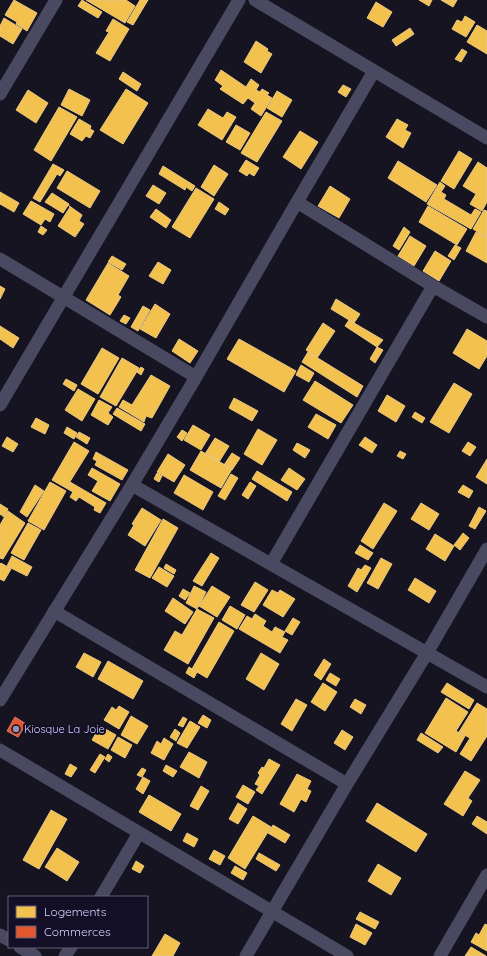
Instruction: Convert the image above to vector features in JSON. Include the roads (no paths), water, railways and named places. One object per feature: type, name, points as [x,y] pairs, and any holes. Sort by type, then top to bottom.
[{"type":"street","points":[[0,94],[56,0]]},
{"type":"street","points":[[0,405],[238,0]]},
{"type":"street","points":[[255,0],[487,138]]},
{"type":"street","points":[[0,700],[132,485],[374,71]]},
{"type":"street","points":[[297,202],[433,286],[487,317]]},
{"type":"street","points":[[0,259],[196,377]]},
{"type":"street","points":[[271,564],[433,286]]},
{"type":"street","points":[[132,485],[487,687]]},
{"type":"street","points":[[246,956],[347,784],[427,653],[487,549]]},
{"type":"street","points":[[54,611],[347,784]]},
{"type":"street","points":[[0,750],[347,956]]},
{"type":"street","points":[[102,896],[140,833]]},
{"type":"street","points":[[440,956],[487,875]]},
{"type":"street","points":[[22,948],[35,956]]},
{"type":"place","name":"Kiosque La Joie","points":[[16,729]]}]
